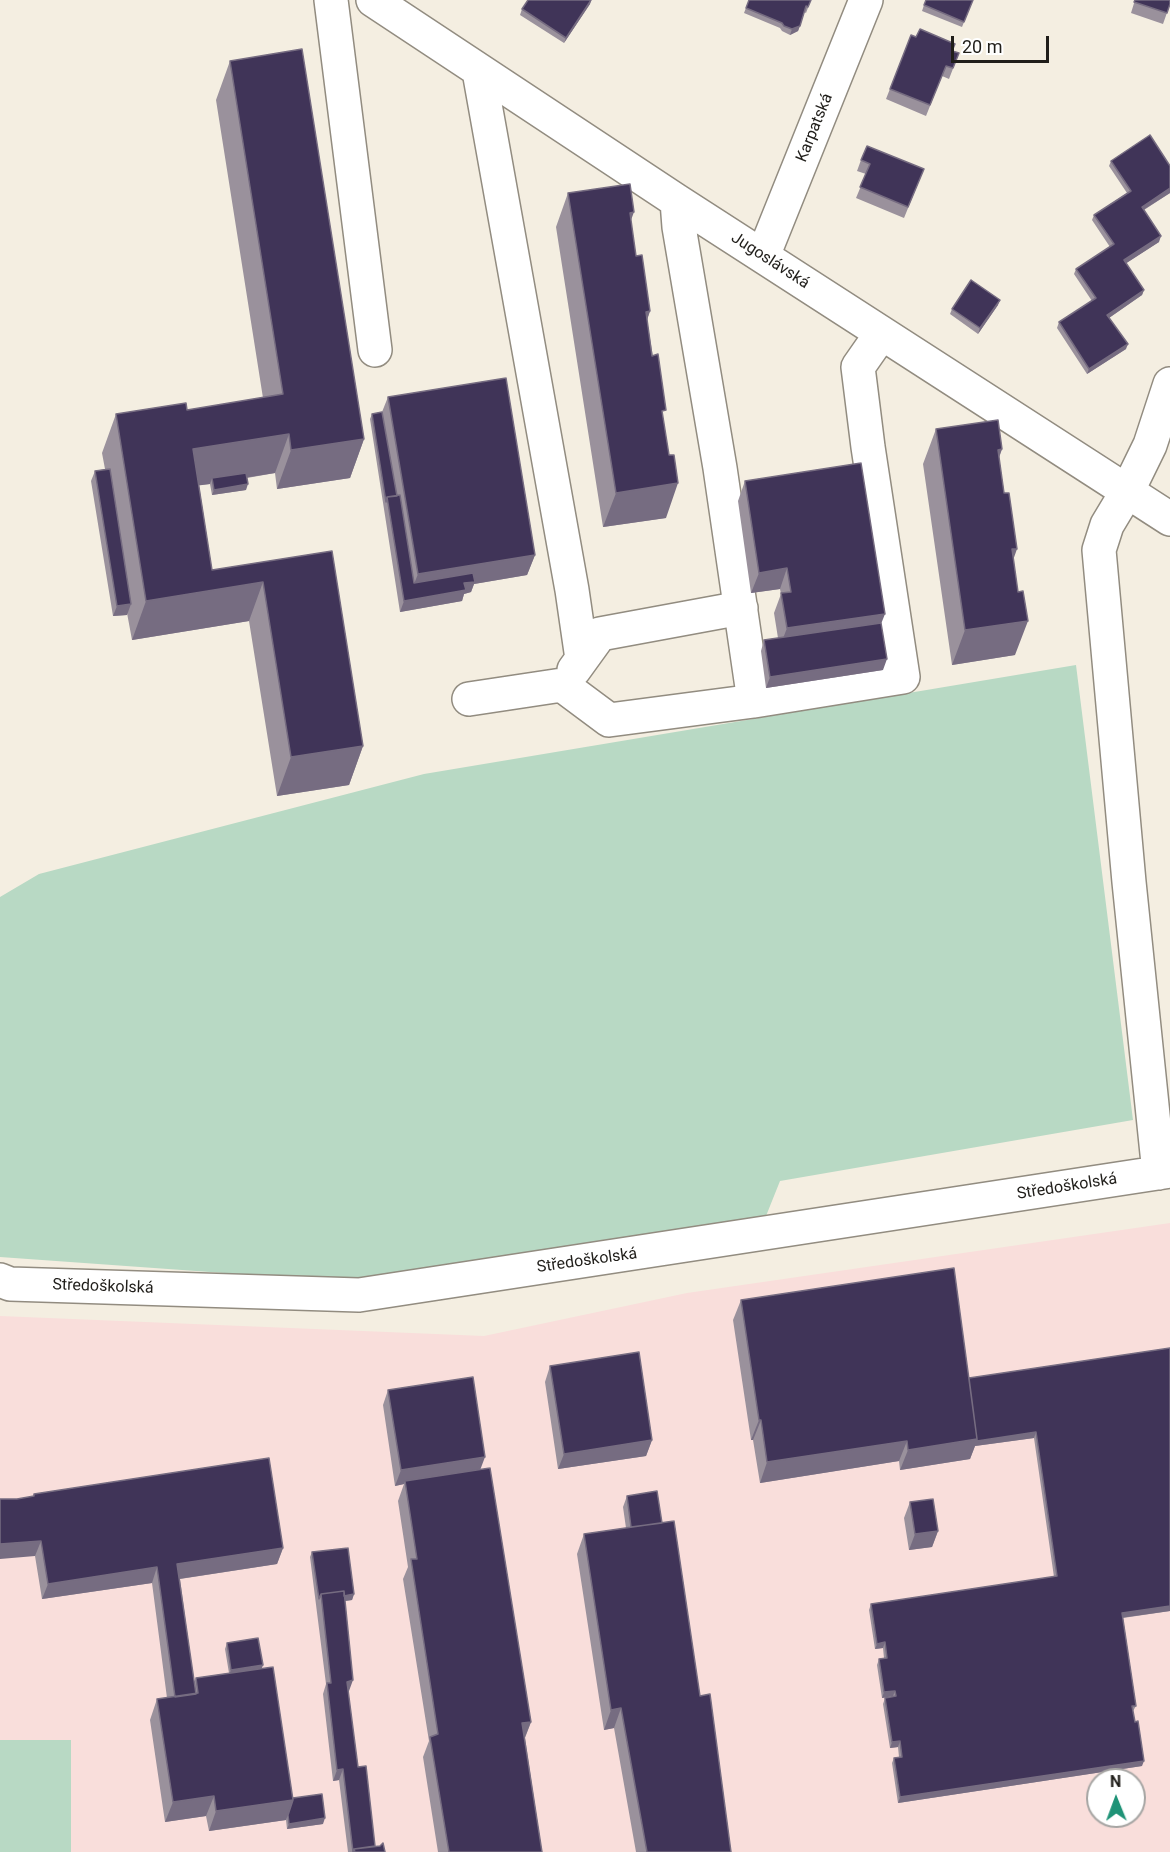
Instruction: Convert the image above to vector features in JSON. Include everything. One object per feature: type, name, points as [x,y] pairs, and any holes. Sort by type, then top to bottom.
[{"type":"street","points":[[331,0],[375,350]]},
{"type":"street","name":"Jugoslávská","points":[[373,0],[881,334],[1170,519]]},
{"type":"street","name":"Karpatská","points":[[763,256],[866,0]]},
{"type":"street","points":[[479,71],[572,590],[582,658]]},
{"type":"street","points":[[677,201],[679,227],[720,468],[754,701]]},
{"type":"street","points":[[562,685],[609,720],[754,701],[903,677],[858,367],[881,334]]},
{"type":"street","points":[[1165,1172],[1129,882],[1099,550],[1104,533],[1150,445],[1170,384]]},
{"type":"street","points":[[469,699],[562,685],[600,634],[741,608]]},
{"type":"street","name":"Středoškolská","points":[[0,1280],[10,1284],[359,1295],[1165,1172]]},
{"type":"shaded area","points":[[1170,1223],[1170,1852],[0,1852],[0,1316],[484,1336],[687,1293]]},
{"type":"green space","points":[[1076,665],[1133,1120],[780,1181],[766,1216],[350,1282],[0,1257],[0,897],[39,874],[424,774]]},
{"type":"green space","points":[[0,1740],[71,1740],[71,1852],[0,1852]]},
{"type":"building","points":[[528,0],[591,0],[566,38],[522,9]]},
{"type":"building","points":[[749,0],[811,0],[808,7],[806,6],[800,26],[792,29],[746,8]]},
{"type":"building","points":[[926,0],[973,0],[964,22],[924,5]]},
{"type":"building","points":[[1135,0],[1170,0],[1170,4],[1167,13],[1134,2]]},
{"type":"building","points":[[920,29],[955,44],[952,51],[959,53],[953,68],[946,66],[930,105],[890,89],[911,35],[916,37]]},
{"type":"building","points":[[302,49],[364,439],[291,450],[289,434],[193,449],[212,570],[332,551],[363,746],[291,757],[263,582],[146,601],[116,414],[186,403],[187,410],[283,394],[230,61]]},
{"type":"building","points":[[1150,135],[1170,166],[1170,188],[1142,207],[1161,236],[1124,260],[1144,290],[1107,315],[1128,344],[1089,369],[1059,322],[1096,298],[1076,269],[1114,244],[1094,215],[1131,191],[1111,161]]},
{"type":"building","points":[[867,146],[924,169],[908,207],[860,187],[870,164],[861,160]]},
{"type":"building","points":[[630,184],[634,212],[630,213],[636,256],[642,255],[650,311],[646,312],[652,356],[658,354],[666,410],[662,411],[669,455],[674,455],[678,483],[616,493],[568,193]]},
{"type":"building","points":[[971,280],[1000,300],[980,328],[952,309]]},
{"type":"building","points":[[506,378],[535,555],[418,574],[388,397]]},
{"type":"building","points":[[382,412],[397,496],[387,497],[386,502],[372,414]]},
{"type":"building","points":[[998,420],[1002,449],[998,450],[1004,493],[1009,493],[1017,549],[1012,549],[1018,592],[1023,591],[1028,621],[965,630],[936,429]]},
{"type":"building","points":[[861,463],[885,614],[787,628],[781,593],[791,592],[787,568],[759,573],[745,481]]},
{"type":"building","points":[[110,469],[131,604],[117,606],[95,471]]},
{"type":"building","points":[[246,473],[248,484],[214,490],[212,478]]},
{"type":"building","points":[[400,495],[414,583],[473,573],[475,582],[464,583],[466,590],[404,601],[387,497]]},
{"type":"building","points":[[881,623],[887,659],[770,677],[764,640]]},
{"type":"building","points":[[954,1268],[977,1439],[908,1450],[907,1441],[767,1462],[741,1300]]},
{"type":"building","points":[[1170,1348],[1170,1606],[1122,1613],[1136,1706],[1132,1706],[1135,1722],[1138,1721],[1144,1761],[900,1797],[894,1758],[902,1757],[900,1741],[892,1742],[885,1698],[896,1696],[895,1691],[884,1692],[879,1659],[887,1658],[885,1642],[877,1644],[871,1604],[1057,1576],[1036,1432],[977,1441],[969,1378]]},
{"type":"building","points":[[639,1352],[652,1440],[564,1454],[550,1366]]},
{"type":"building","points":[[473,1377],[485,1457],[401,1470],[388,1390]]},
{"type":"building","points":[[269,1458],[283,1548],[177,1564],[196,1694],[175,1697],[157,1567],[48,1584],[41,1541],[0,1544],[0,1499],[17,1499],[34,1496],[34,1494]]},
{"type":"building","points":[[490,1468],[531,1722],[522,1723],[542,1852],[449,1852],[430,1737],[438,1734],[411,1559],[417,1559],[405,1481]]},
{"type":"building","points":[[657,1491],[662,1523],[631,1527],[627,1496]]},
{"type":"building","points":[[933,1499],[938,1531],[915,1534],[910,1502]]},
{"type":"building","points":[[674,1521],[700,1696],[710,1694],[731,1852],[647,1852],[621,1708],[611,1710],[584,1534]]},
{"type":"building","points":[[348,1548],[354,1594],[344,1596],[344,1591],[321,1594],[319,1599],[312,1552]]},
{"type":"building","points":[[344,1591],[353,1680],[347,1682],[358,1767],[366,1766],[375,1846],[354,1849],[354,1852],[343,1769],[337,1770],[327,1683],[331,1683],[321,1594]]},
{"type":"building","points":[[258,1638],[263,1665],[231,1670],[227,1643]]},
{"type":"building","points":[[273,1667],[293,1800],[216,1811],[214,1796],[173,1802],[157,1699],[198,1693],[196,1678]]},
{"type":"building","points":[[322,1794],[325,1818],[289,1824],[288,1815],[293,1798]]},
{"type":"building","points":[[383,1843],[385,1852],[355,1852],[354,1849],[380,1846]]}]
